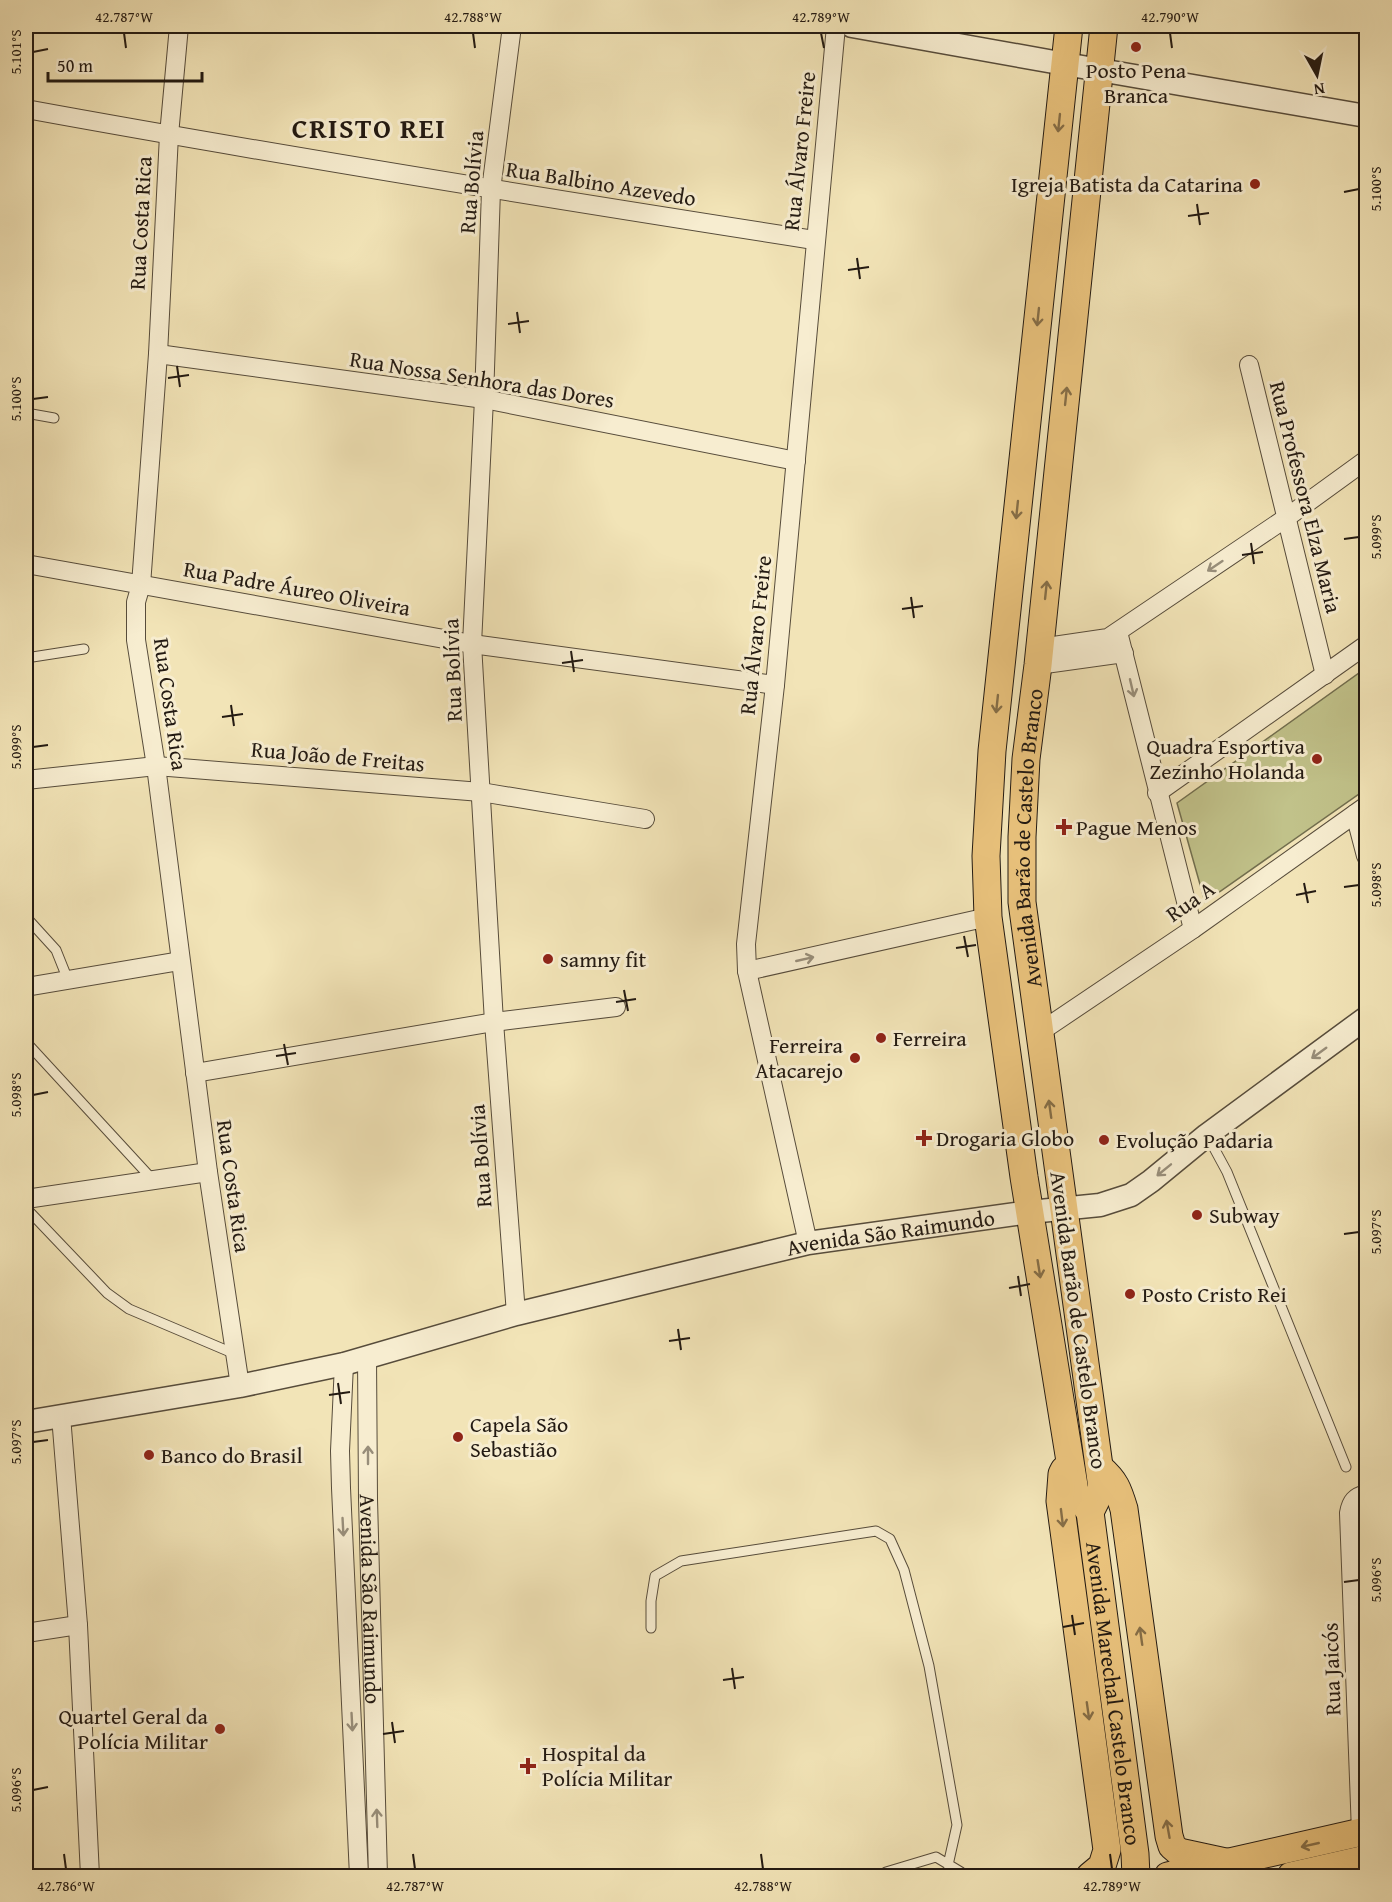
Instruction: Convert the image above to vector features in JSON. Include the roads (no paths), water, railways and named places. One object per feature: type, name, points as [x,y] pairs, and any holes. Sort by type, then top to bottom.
[{"type":"main road","name":"Avenida Barão de Castelo Branco","points":[[1069,26],[992,751],[986,845],[988,918],[1030,1212],[1075,1492],[1090,1512],[1102,1488],[1100,1468],[1022,902],[1022,837],[1026,759],[1039,657],[1104,26]]},
{"type":"main road","points":[[1070,1462],[1062,1474],[1060,1501],[1107,1851],[1102,1866],[1090,1876]]},
{"type":"main road","points":[[1100,1468],[1112,1478],[1124,1509],[1168,1836],[1172,1846],[1179,1852],[1230,1863]]},
{"type":"main road","name":"Avenida Marechal Castelo Branco","points":[[1090,1512],[1136,1876]]},
{"type":"main road","points":[[1168,1876],[1230,1863],[1365,1841]]},
{"type":"main road","points":[[1291,1876],[1339,1871],[1365,1841]]},
{"type":"street","name":"Rua Costa Rica","points":[[179,26],[169,135],[158,354],[141,585],[136,602],[136,640],[156,766],[208,1172],[240,1386]]},
{"type":"street","name":"Rua Bolívia","points":[[512,26],[491,190],[472,644],[495,1023],[516,1314]]},
{"type":"street","name":"Rua Álvaro Freire","points":[[807,1243],[747,971],[746,944],[775,685],[814,240],[836,26]]},
{"type":"street","points":[[852,26],[1366,116]]},
{"type":"street","name":"Rua Balbino Azevedo","points":[[26,109],[491,190],[814,240]]},
{"type":"street","name":"Rua Nossa Senhora das Dores","points":[[158,354],[484,399],[796,461]]},
{"type":"street","name":"Rua Professora Elza Maria","points":[[1249,365],[1325,675]]},
{"type":"street","points":[[1039,657],[1113,635],[1286,518],[1366,460]]},
{"type":"street","name":"Rua Padre Áureo Oliveira","points":[[26,564],[472,644],[775,685]]},
{"type":"street","points":[[1113,635],[1124,653],[1157,793],[1193,929]]},
{"type":"street","points":[[1157,793],[1366,645]]},
{"type":"street","points":[[1039,657],[1124,653]]},
{"type":"street","name":"Rua João de Freitas","points":[[26,780],[156,766],[481,792],[645,819]]},
{"type":"street","points":[[1361,810],[1366,856]]},
{"type":"street","name":"Rua A","points":[[1040,1032],[1193,929],[1361,810]]},
{"type":"street","points":[[747,971],[988,918]]},
{"type":"street","points":[[26,987],[180,961]]},
{"type":"street","points":[[195,1073],[495,1023],[616,1007]]},
{"type":"street","name":"Avenida São Raimundo","points":[[27,1419],[61,1416],[240,1386],[344,1364],[516,1314],[807,1243],[1030,1212],[1100,1205],[1131,1194],[1366,1018]]},
{"type":"street","points":[[26,1199],[208,1172]]},
{"type":"street","name":"Avenida São Raimundo","points":[[367,1357],[368,1499],[378,1876]]},
{"type":"street","name":"Avenida São Raimundo","points":[[344,1364],[340,1451],[341,1488],[359,1876]]},
{"type":"street","points":[[61,1416],[78,1625],[90,1876]]},
{"type":"street","name":"Rua Jaicós","points":[[1365,1841],[1349,1524],[1350,1503],[1357,1496],[1366,1494]]},
{"type":"street","points":[[26,1633],[78,1625]]},
{"type":"lane","points":[[26,413],[54,418]]},
{"type":"lane","points":[[26,658],[84,649]]},
{"type":"lane","points":[[26,916],[56,950],[68,980]]},
{"type":"lane","points":[[26,1042],[153,1180]]},
{"type":"lane","points":[[1207,1135],[1227,1172],[1346,1467]]},
{"type":"lane","points":[[26,1208],[107,1293],[129,1310],[235,1354]]},
{"type":"lane","points":[[651,1628],[651,1601],[656,1576],[681,1561],[876,1531],[890,1539],[904,1570],[929,1666],[957,1825],[948,1864]]},
{"type":"lane","points":[[882,1876],[885,1872],[936,1857],[961,1872],[962,1876]]},
{"type":"place","name":"Posto Pena Branca","points":[[1136,47]]},
{"type":"place","name":"Igreja Batista da Catarina","points":[[1255,184]]},
{"type":"place","name":"Quadra Esportiva Zezinho Holanda","points":[[1317,759]]},
{"type":"place","name":"Pague Menos","points":[[1064,827]]},
{"type":"place","name":"samny fit","points":[[548,959]]},
{"type":"place","name":"Ferreira","points":[[881,1038]]},
{"type":"place","name":"Ferreira Atacarejo","points":[[855,1058]]},
{"type":"place","name":"Drogaria Globo","points":[[924,1138]]},
{"type":"place","name":"Evolução Padaria","points":[[1104,1140]]},
{"type":"place","name":"Subway","points":[[1197,1215]]},
{"type":"place","name":"Posto Cristo Rei","points":[[1130,1294]]},
{"type":"place","name":"Capela São Sebastião","points":[[458,1437]]},
{"type":"place","name":"Banco do Brasil","points":[[149,1455]]},
{"type":"place","name":"Quartel Geral da Polícia Militar","points":[[220,1729]]},
{"type":"place","name":"Hospital da Polícia Militar","points":[[528,1766]]},
{"type":"district","name":"CRISTO REI","points":[[369,128]]}]
